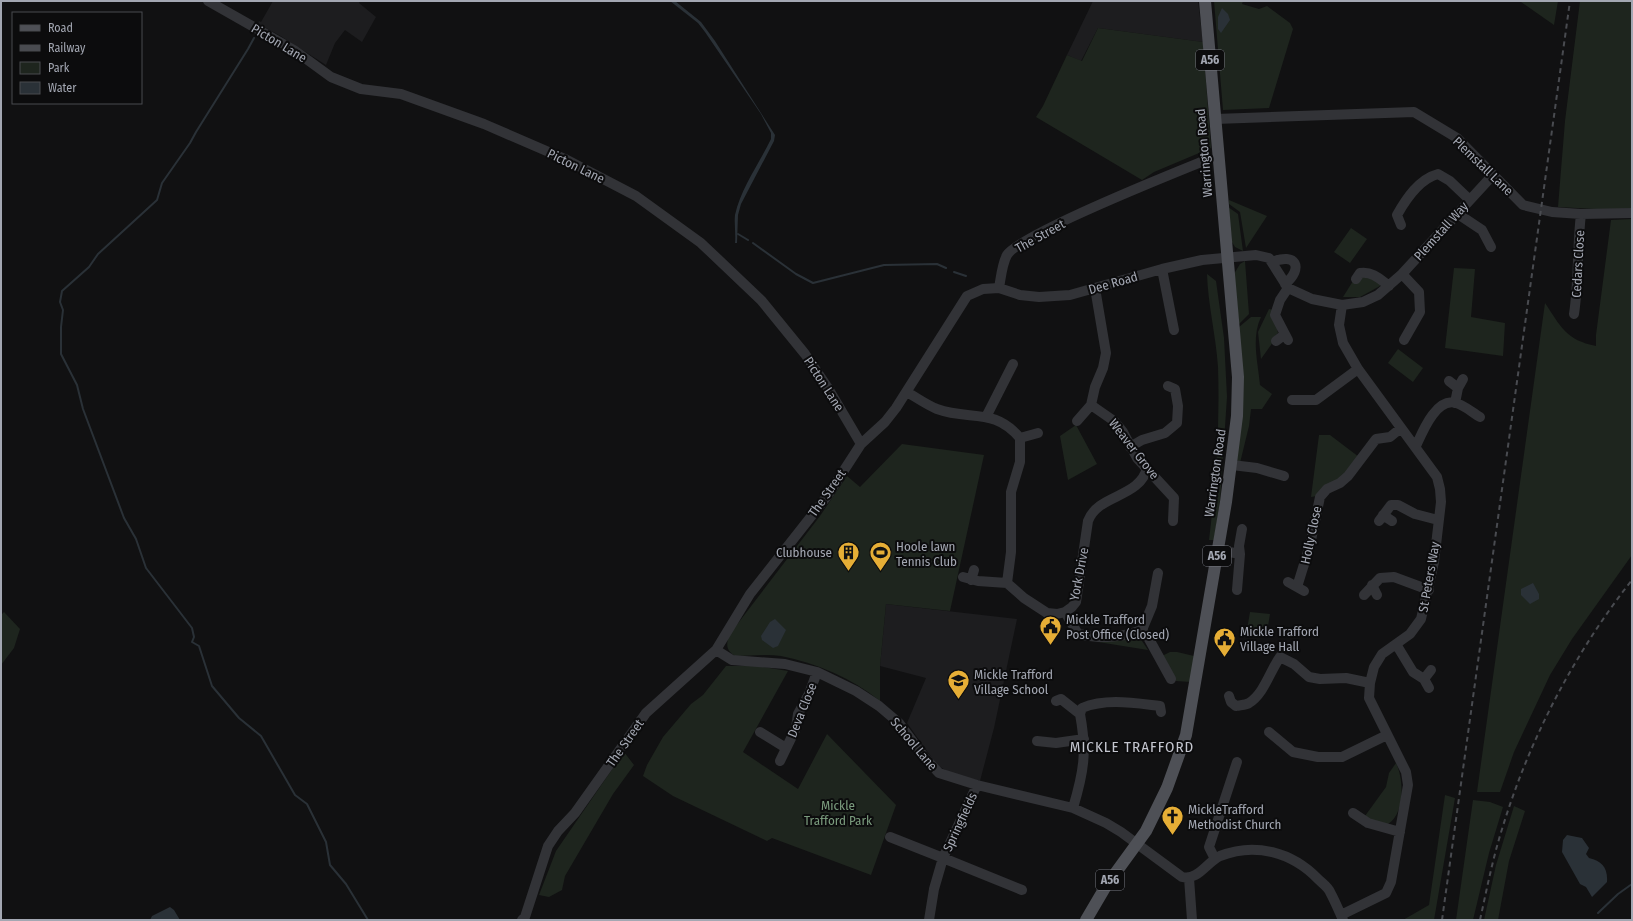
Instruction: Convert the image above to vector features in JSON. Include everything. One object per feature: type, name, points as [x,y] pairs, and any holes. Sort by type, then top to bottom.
[{"type":"main road","name":"Warrington Road","points":[[1086,920],[1088,913],[1106,886],[1146,830],[1167,788],[1186,735],[1219,550],[1232,465],[1237,416],[1238,377],[1205,1]]},
{"type":"street","name":"Picton Lane","points":[[208,1],[294,50],[331,77],[361,90],[401,94],[484,124],[565,159],[636,196],[701,243],[761,300],[805,354],[828,388],[861,444]]},
{"type":"street","name":"Plemstall Lane","points":[[1215,119],[1414,112],[1457,138],[1492,176],[1523,205],[1552,212],[1581,214],[1632,213]]},
{"type":"street","name":"The Street","points":[[522,920],[525,917],[548,846],[558,831],[575,813],[646,713],[716,650],[750,594],[828,495],[861,444],[885,422],[907,392],[967,296],[982,289],[999,288],[1008,255],[1018,245],[1057,225],[1206,160]]},
{"type":"street","points":[[1396,220],[1403,205],[1416,188],[1429,176],[1438,174],[1450,181],[1470,200]]},
{"type":"street","name":"Plemstall Way","points":[[1287,286],[1312,299],[1342,305],[1363,302],[1378,295],[1402,274],[1492,176]]},
{"type":"street","points":[[1458,214],[1484,227],[1491,247]]},
{"type":"street","name":"Cedars Close","points":[[1574,314],[1578,290],[1578,244],[1581,214]]},
{"type":"street","points":[[1227,258],[1264,256],[1272,262],[1287,286]]},
{"type":"street","name":"Dee Road","points":[[999,288],[1020,295],[1039,297],[1070,295],[1162,269],[1202,260],[1227,258]]},
{"type":"street","points":[[1272,262],[1282,258],[1288,258],[1295,265],[1296,271],[1280,300],[1275,315],[1283,338]]},
{"type":"street","points":[[1162,269],[1174,330]]},
{"type":"street","points":[[1358,273],[1376,275],[1389,286]]},
{"type":"street","points":[[1402,274],[1419,292],[1420,312],[1404,340]]},
{"type":"street","points":[[1077,421],[1091,405],[1095,387],[1103,368],[1106,353],[1095,288]]},
{"type":"street","name":"St Peters Way","points":[[1342,305],[1339,325],[1343,343],[1358,369],[1416,446],[1437,477],[1441,502],[1429,590],[1421,619],[1410,634],[1382,654],[1374,667],[1370,683],[1369,698],[1386,735],[1406,772],[1408,785],[1391,882],[1388,890],[1379,897],[1342,918]]},
{"type":"street","points":[[986,417],[1013,364]]},
{"type":"street","points":[[1292,400],[1316,400],[1358,369]]},
{"type":"street","points":[[1455,403],[1458,388],[1463,379]]},
{"type":"street","points":[[1450,381],[1458,388]]},
{"type":"street","points":[[1130,447],[1142,440],[1165,433],[1177,423],[1178,406],[1175,389],[1168,386]]},
{"type":"street","points":[[907,392],[938,409],[999,420],[1011,427],[1020,438],[1020,462],[1011,492],[1011,552],[1007,583],[1000,584],[969,576]]},
{"type":"street","points":[[1416,446],[1426,424],[1436,410],[1445,404],[1455,403],[1480,417]]},
{"type":"street","name":"Weaver Grove","points":[[1091,405],[1114,421],[1123,432],[1130,447],[1174,498],[1173,521]]},
{"type":"street","name":"Holly Close","points":[[1296,587],[1303,571],[1320,497],[1326,489],[1340,483],[1348,476],[1376,439],[1390,437],[1401,428]]},
{"type":"street","points":[[1020,438],[1038,433]]},
{"type":"street","points":[[1232,465],[1257,468],[1284,476]]},
{"type":"street","name":"York Drive","points":[[1007,583],[1024,598],[1047,613],[1056,614],[1065,612],[1076,602],[1088,521],[1091,512],[1136,486],[1143,479],[1147,468]]},
{"type":"street","points":[[1392,521],[1381,518],[1391,505],[1398,505],[1415,514],[1438,520]]},
{"type":"street","points":[[1237,590],[1240,554],[1239,546],[1242,529]]},
{"type":"street","points":[[1219,550],[1240,554]]},
{"type":"street","points":[[1364,595],[1380,578],[1394,577],[1429,590]]},
{"type":"street","points":[[1142,630],[1152,606],[1153,580]]},
{"type":"street","points":[[1372,585],[1376,595]]},
{"type":"street","points":[[1065,612],[1078,634],[1112,638],[1142,630]]},
{"type":"street","points":[[1142,630],[1149,639],[1171,680]]},
{"type":"street","points":[[1396,644],[1413,672],[1424,679],[1429,688]]},
{"type":"street","name":"School Lane","points":[[716,650],[732,660],[785,664],[817,672],[856,691],[879,706],[899,723],[925,758],[939,773],[977,786],[1073,808],[1106,823],[1137,843],[1182,877],[1189,878]]},
{"type":"street","points":[[1229,696],[1231,702],[1236,706],[1249,703],[1261,692],[1272,669],[1280,657],[1294,664],[1309,677],[1320,679],[1346,678],[1370,683]]},
{"type":"street","points":[[1424,679],[1431,670]]},
{"type":"street","name":"Deva Close","points":[[780,761],[796,728],[798,714],[809,694],[817,672]]},
{"type":"street","points":[[1061,698],[1080,714]]},
{"type":"street","points":[[1073,808],[1083,775],[1084,739],[1080,714],[1082,708],[1089,705],[1123,702],[1160,706],[1161,712]]},
{"type":"street","name":"Deva Close","points":[[760,732],[786,748]]},
{"type":"street","points":[[1269,732],[1293,752],[1318,757],[1342,757],[1386,735]]},
{"type":"street","points":[[1037,741],[1056,743],[1084,739]]},
{"type":"street","points":[[1215,859],[1209,847],[1237,762]]},
{"type":"street","name":"Springfields","points":[[929,920],[934,889],[943,858],[977,786]]},
{"type":"street","points":[[1353,813],[1368,823],[1400,832]]},
{"type":"street","name":"Springfields","points":[[890,837],[1022,890]]},
{"type":"street","points":[[1192,920],[1189,878],[1198,874],[1215,859],[1244,850],[1272,851],[1287,856],[1301,864],[1330,891],[1342,918]]},
{"type":"shaded area","points":[[273,1],[360,1],[359,3],[376,17],[362,42],[345,30],[335,43],[326,65],[279,35],[258,24],[259,21],[261,22]]},
{"type":"shaded area","points":[[1093,1],[1198,1],[1203,42],[1098,28],[1081,61],[1067,55]]},
{"type":"shaded area","name":"Mickle Trafford Village School","points":[[886,604],[1017,619],[994,728],[980,781],[950,773],[937,765],[907,723],[926,678],[880,666]]},
{"type":"green space","points":[[1214,1],[1243,1],[1242,4],[1259,9],[1267,6],[1290,23],[1293,29],[1269,108],[1223,110]]},
{"type":"green space","points":[[1519,1],[1558,1],[1554,25],[1521,2]]},
{"type":"green space","points":[[1580,1],[1632,1],[1632,208],[1615,210],[1558,207],[1565,121]]},
{"type":"green space","points":[[1098,28],[1203,42],[1211,148],[1154,172],[1142,180],[1036,117],[1043,106],[1067,55],[1082,61]]},
{"type":"green space","points":[[1229,200],[1267,216],[1246,248],[1240,212],[1229,204]]},
{"type":"green space","points":[[1228,207],[1238,214],[1243,251],[1235,247],[1232,242]]},
{"type":"green space","points":[[1632,219],[1632,555],[1572,639],[1550,675],[1514,752],[1500,792],[1477,792],[1545,303],[1565,331],[1578,340],[1596,346],[1596,335],[1611,220]]},
{"type":"green space","points":[[1351,228],[1367,239],[1350,263],[1334,252]]},
{"type":"green space","points":[[1245,261],[1249,314],[1239,324],[1234,274],[1240,264]]},
{"type":"green space","points":[[1454,268],[1475,269],[1471,317],[1505,323],[1503,356],[1445,348]]},
{"type":"green space","points":[[1207,274],[1216,281],[1224,338],[1227,397],[1220,501],[1214,540],[1209,540],[1217,454],[1218,367]]},
{"type":"green space","points":[[1366,275],[1380,282],[1380,286],[1360,297],[1343,297],[1353,281]]},
{"type":"green space","points":[[1269,309],[1273,310],[1278,333],[1272,339],[1273,342],[1261,359],[1258,332]]},
{"type":"green space","points":[[1251,317],[1261,317],[1256,333],[1260,385],[1272,394],[1262,409],[1251,409],[1249,426],[1240,463],[1237,460],[1239,327]]},
{"type":"green space","points":[[1398,349],[1423,368],[1413,382],[1388,363]]},
{"type":"green space","points":[[1076,425],[1097,464],[1068,480],[1060,436]]},
{"type":"green space","points":[[1319,435],[1330,435],[1359,457],[1331,487],[1317,496],[1311,497]]},
{"type":"green space","name":"Hoole lawn Tennis Club","points":[[902,444],[984,455],[950,611],[886,604],[880,666],[880,701],[846,678],[820,667],[781,656],[735,656],[732,654],[728,649],[727,642],[729,635],[820,516],[847,476],[860,487]]},
{"type":"green space","points":[[4,612],[20,629],[14,648],[1,665],[1,615]]},
{"type":"green space","points":[[1250,612],[1270,614],[1266,638],[1246,635]]},
{"type":"green space","points":[[1138,635],[1148,650],[1098,642],[1125,640]]},
{"type":"green space","points":[[1170,652],[1194,656],[1191,682],[1176,681],[1162,656]]},
{"type":"green space","name":"Mickle Trafford Park","points":[[726,666],[758,666],[788,671],[743,752],[798,789],[827,734],[896,805],[871,875],[772,838],[767,841],[673,796],[643,776],[647,765],[663,737],[691,704],[703,695]]},
{"type":"green space","points":[[624,752],[634,765],[613,794],[565,876],[562,890],[549,897],[539,895],[556,851]]},
{"type":"green space","points":[[1396,763],[1401,778],[1401,796],[1398,812],[1394,819],[1388,824],[1371,821],[1365,816],[1386,787],[1389,773]]},
{"type":"green space","points":[[1445,795],[1455,798],[1434,920],[1403,920],[1429,905]]},
{"type":"green space","points":[[1473,800],[1490,802],[1503,807],[1489,853],[1473,920],[1456,920]]},
{"type":"green space","points":[[1514,806],[1525,811],[1509,861],[1498,920],[1484,920],[1496,865]]},
{"type":"water","points":[[670,1],[675,1],[701,22],[715,41],[775,135],[774,141],[741,204],[738,215],[737,243],[735,243],[735,215],[741,195],[771,139],[771,133],[761,114],[705,32],[698,23]]},
{"type":"water","points":[[1222,8],[1228,14],[1230,20],[1221,33],[1218,29],[1218,17]]},
{"type":"water","points":[[1533,583],[1539,594],[1539,599],[1530,604],[1521,595],[1521,589]]},
{"type":"water","points":[[775,619],[786,630],[778,646],[773,648],[762,640],[761,636],[770,622]]},
{"type":"water","points":[[1567,835],[1582,838],[1589,848],[1586,854],[1589,858],[1601,863],[1605,869],[1607,882],[1592,897],[1586,887],[1580,884],[1562,852],[1563,840]]},
{"type":"water","points":[[170,907],[174,910],[180,920],[150,920],[152,916]]},
{"type":"waterway","points":[[254,38],[190,143],[162,183],[157,200],[98,254],[89,267],[62,291],[60,302],[63,310],[61,327],[61,354],[77,385],[83,409],[124,518],[136,539],[146,568],[192,628],[194,637],[192,642],[199,646],[212,686],[239,718],[261,736],[295,795],[307,804],[326,842],[330,865],[346,884],[368,920]]},
{"type":"waterway","points":[[738,234],[748,240]]},
{"type":"waterway","points":[[753,243],[796,274],[813,283],[884,265],[937,264],[946,268]]},
{"type":"waterway","points":[[954,272],[966,276]]},
{"type":"waterway","points":[[1598,913],[1618,894],[1632,884]]},
{"type":"railway","points":[[1442,920],[1570,1]]},
{"type":"railway","points":[[1480,920],[1493,861],[1503,826],[1514,793],[1541,728],[1573,666],[1611,608],[1632,580]]},
{"type":"place","name":"Clubhouse","points":[[848,572]]},
{"type":"place","name":"Hoole lawn Tennis Club","points":[[880,572]]},
{"type":"place","name":"Mickle Trafford Post Office (Closed)","points":[[1051,646]]},
{"type":"place","name":"Mickle Trafford Village Hall","points":[[1224,658]]},
{"type":"place","name":"Mickle Trafford Village School","points":[[958,700]]},
{"type":"place","name":"MickleTrafford Methodist Church","points":[[1173,836]]},
{"type":"district","name":"MICKLE TRAFFORD","points":[[1132,747]]}]
